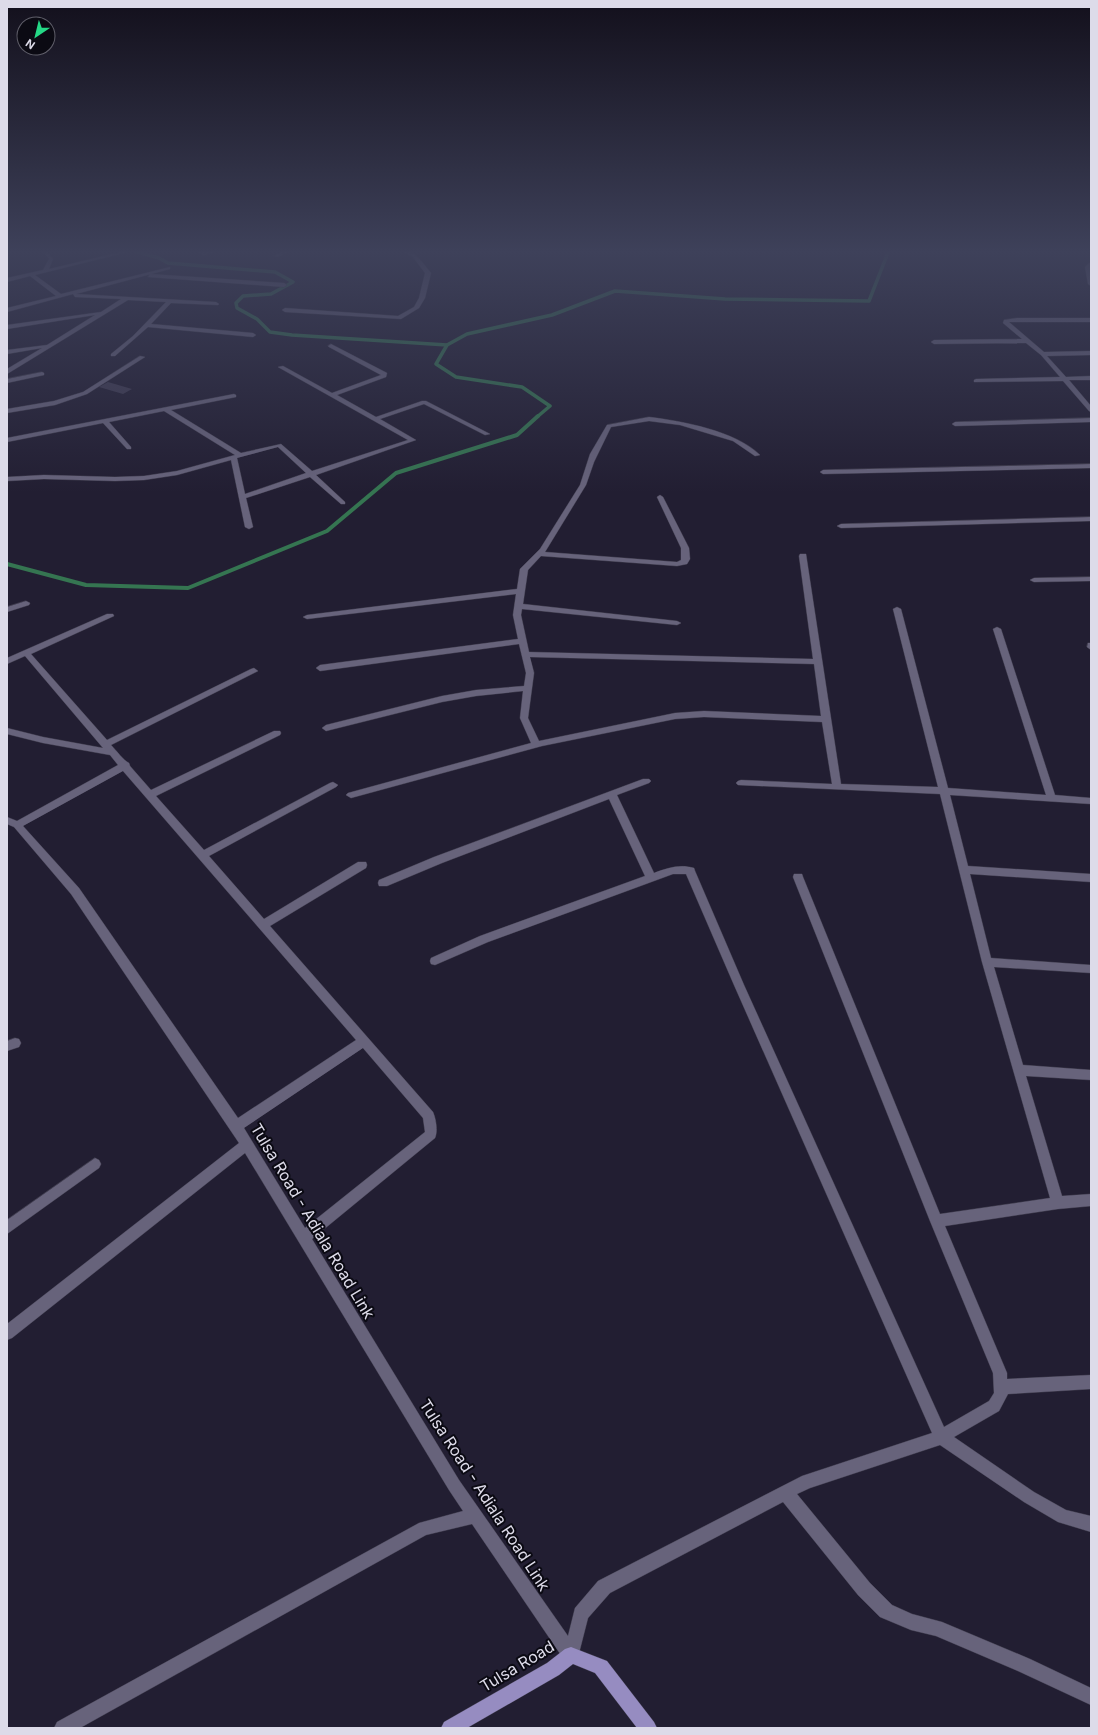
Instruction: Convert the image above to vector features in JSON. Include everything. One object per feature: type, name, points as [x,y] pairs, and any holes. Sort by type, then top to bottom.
[{"type":"main road","name":"Tulsa Road","points":[[450,1728],[553,1669],[571,1655],[601,1667],[648,1728]]},
{"type":"street","points":[[7,372],[74,331]]},
{"type":"street","points":[[113,355],[140,331]]},
{"type":"street","points":[[210,331],[253,335]]},
{"type":"street","points":[[1015,331],[1043,354],[1091,410]]},
{"type":"street","points":[[934,342],[1028,342]]},
{"type":"street","points":[[7,352],[51,345]]},
{"type":"street","points":[[331,346],[384,373],[384,376],[332,395]]},
{"type":"street","points":[[1043,354],[1091,353]]},
{"type":"street","points":[[7,411],[55,403],[85,393],[142,358]]},
{"type":"street","points":[[242,497],[413,440],[281,367]]},
{"type":"street","points":[[7,380],[42,374]]},
{"type":"street","points":[[976,381],[1091,378]]},
{"type":"street","points":[[7,440],[234,396]]},
{"type":"street","points":[[374,419],[424,402],[487,434]]},
{"type":"street","points":[[165,409],[238,457]]},
{"type":"street","points":[[536,744],[524,718],[530,673],[517,615],[524,569],[548,542],[583,486],[593,454],[609,426],[649,419],[681,423],[735,440],[757,455]]},
{"type":"street","points":[[955,424],[1091,420]]},
{"type":"street","points":[[104,421],[129,448]]},
{"type":"street","points":[[7,479],[44,477],[115,479],[144,478],[177,473],[279,445],[343,503]]},
{"type":"street","points":[[238,457],[242,497],[249,527]]},
{"type":"street","points":[[823,472],[1091,466]]},
{"type":"street","points":[[538,554],[677,564],[684,562],[686,559],[684,548],[660,497]]},
{"type":"street","points":[[841,526],[1091,519]]},
{"type":"street","points":[[803,556],[837,787]]},
{"type":"street","points":[[1034,580],[1091,579]]},
{"type":"street","points":[[307,617],[520,590]]},
{"type":"street","points":[[7,610],[26,603]]},
{"type":"street","points":[[518,606],[677,623]]},
{"type":"street","points":[[897,609],[987,962],[1058,1203]]},
{"type":"street","points":[[7,661],[110,616]]},
{"type":"street","points":[[997,629],[1052,799]]},
{"type":"street","points":[[320,668],[523,641]]},
{"type":"street","points":[[26,652],[126,765],[429,1116],[431,1134],[304,1238]]},
{"type":"street","points":[[526,654],[818,662]]},
{"type":"street","points":[[106,744],[254,671]]},
{"type":"street","points":[[326,728],[442,699],[476,693],[529,688]]},
{"type":"street","points":[[351,796],[536,744],[675,716],[704,714],[826,719]]},
{"type":"street","points":[[7,731],[43,740],[115,753]]},
{"type":"street","points":[[151,794],[277,733]]},
{"type":"street","points":[[12,822],[126,765]]},
{"type":"street","points":[[383,883],[646,781]]},
{"type":"street","points":[[741,783],[944,791],[1091,801]]},
{"type":"street","points":[[203,855],[333,785]]},
{"type":"street","points":[[612,794],[651,878]]},
{"type":"street","name":"Tulsa Road - Adiala Road Link","points":[[12,822],[75,891],[236,1126],[454,1485],[571,1655]]},
{"type":"street","points":[[263,925],[362,865]]},
{"type":"street","points":[[435,961],[484,939],[672,870],[683,868],[690,871],[739,985],[941,1437],[1029,1497],[1063,1517],[1091,1524]]},
{"type":"street","points":[[964,870],[1091,878]]},
{"type":"street","points":[[571,1655],[581,1614],[604,1587],[807,1481],[941,1437],[994,1406],[1001,1394],[1000,1373],[936,1221],[798,877]]},
{"type":"street","points":[[987,962],[1091,969]]},
{"type":"street","points":[[236,1126],[364,1041]]},
{"type":"street","points":[[1018,1070],[1091,1075]]},
{"type":"street","points":[[7,1332],[246,1144]]},
{"type":"street","points":[[7,1228],[95,1164]]},
{"type":"street","points":[[936,1221],[1058,1203],[1091,1200]]},
{"type":"street","points":[[1000,1387],[1091,1382]]},
{"type":"street","points":[[785,1492],[864,1589],[886,1610],[910,1622],[936,1628],[1091,1697]]},
{"type":"street","points":[[63,1728],[424,1528],[475,1516]]},
{"type":"building","points":[[108,382],[132,389],[123,394],[99,387]]},
{"type":"waterway","points":[[269,331],[292,335],[447,345]]},
{"type":"waterway","points":[[447,345],[467,334],[481,331]]},
{"type":"waterway","points":[[447,345],[436,364],[456,377],[522,387],[550,406],[537,417]]},
{"type":"waterway","points":[[7,564],[86,585],[188,588],[327,531],[396,473],[517,435],[538,416]]}]
